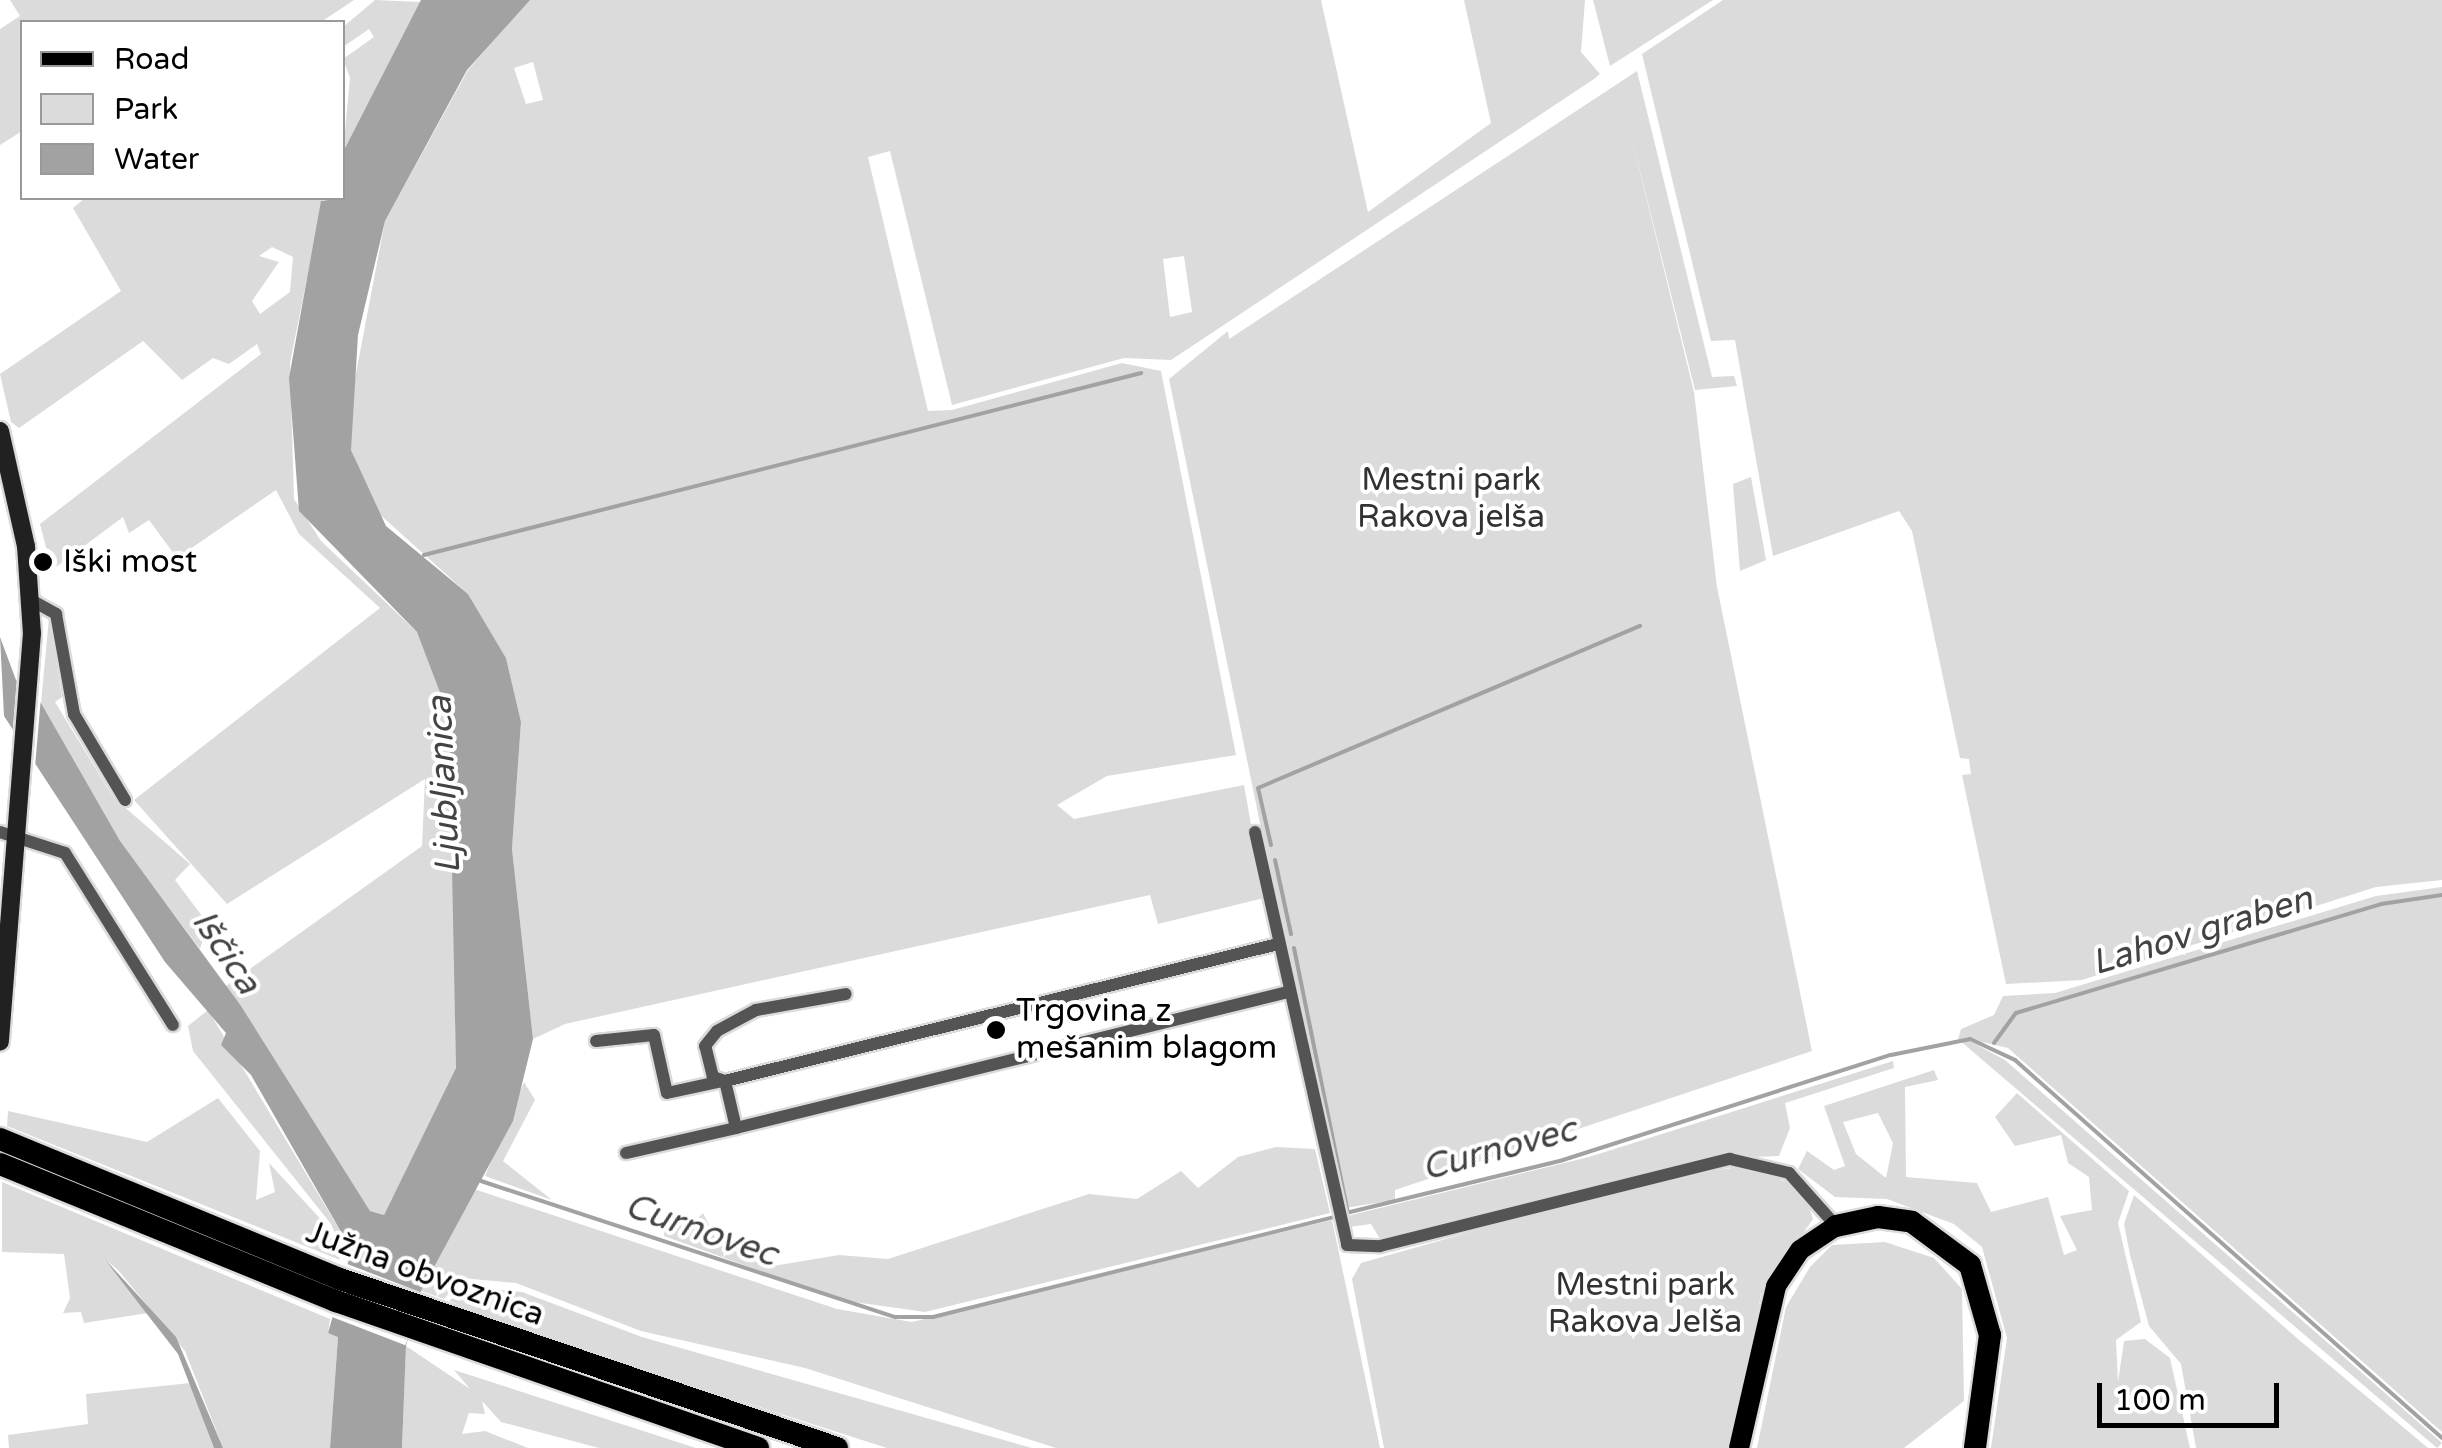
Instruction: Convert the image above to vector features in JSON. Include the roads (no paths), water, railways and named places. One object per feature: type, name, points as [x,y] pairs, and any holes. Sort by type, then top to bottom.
[{"type":"highway","name":"Južna obvoznica","points":[[0,1140],[227,1247]]},
{"type":"highway","name":"Južna obvoznica","points":[[0,1164],[758,1448]]},
{"type":"highway","points":[[1836,1226],[1878,1217],[1912,1222],[1970,1264],[1990,1335],[1975,1448]]},
{"type":"highway","name":"Južna obvoznica","points":[[498,1349],[836,1448]]},
{"type":"main road","points":[[0,431],[31,600],[32,632],[19,812],[8,834],[14,874],[0,1042]]},
{"type":"main road","points":[[1739,1448],[1776,1286],[1800,1250],[1836,1226]]},
{"type":"street","points":[[31,600],[56,614],[74,714],[125,800]]},
{"type":"street","points":[[1255,832],[1337,1229],[1353,1248],[1380,1246],[1730,1160],[1790,1173],[1836,1226]]},
{"type":"street","points":[[8,834],[65,854],[83,873],[173,1025]]},
{"type":"street","points":[[596,1041],[654,1035],[667,1092],[1278,944]]},
{"type":"street","points":[[626,1153],[1288,992]]},
{"type":"street","points":[[725,1080],[713,1077],[706,1046],[717,1031],[756,1010],[846,994]]},
{"type":"street","points":[[725,1080],[736,1128]]},
{"type":"water","points":[[421,0],[530,0],[467,70],[385,221],[358,335],[351,450],[386,526],[468,594],[506,658],[521,722],[512,849],[533,1039],[513,1121],[421,1291],[406,1346],[402,1448],[330,1448],[338,1337],[328,1333],[349,1259],[344,1237],[251,1075],[221,1045],[226,1033],[165,962],[4,716],[0,637],[16,680],[41,703],[120,841],[241,1006],[370,1211],[384,1215],[456,1068],[449,716],[417,632],[299,511],[289,378],[321,201],[345,200],[345,148]]},
{"type":"water","points":[[102,1256],[176,1337],[223,1448],[214,1448],[178,1354]]},
{"type":"waterway","points":[[424,555],[1141,373]]},
{"type":"waterway","points":[[1271,845],[1258,788],[1640,626]]},
{"type":"waterway","points":[[1275,860],[1291,934]]},
{"type":"waterway","name":"Lahov graben","points":[[1994,1043],[2016,1013],[2381,904],[2442,895]]},
{"type":"waterway","points":[[1294,948],[1348,1213]]},
{"type":"waterway","name":"Curnovec","points":[[1346,1213],[1563,1160],[1891,1055],[1970,1039],[2015,1060],[2442,1438]]},
{"type":"waterway","name":"Curnovec","points":[[481,1181],[895,1317],[933,1317],[1337,1216]]},
{"type":"place","name":"Iški most","points":[[43,562]]},
{"type":"place","name":"Trgovina z mešanim blagom","points":[[996,1030]]},
{"type":"park label","name":"Mestni park Rakova jelša","points":[[1451,500]]},
{"type":"park label","name":"Mestni park Rakova Jelša","points":[[1645,1304]]},
{"type":"water label","name":"Ljubljanica","points":[[444,785]]},
{"type":"water label","name":"Iščica","points":[[226,952]]}]
